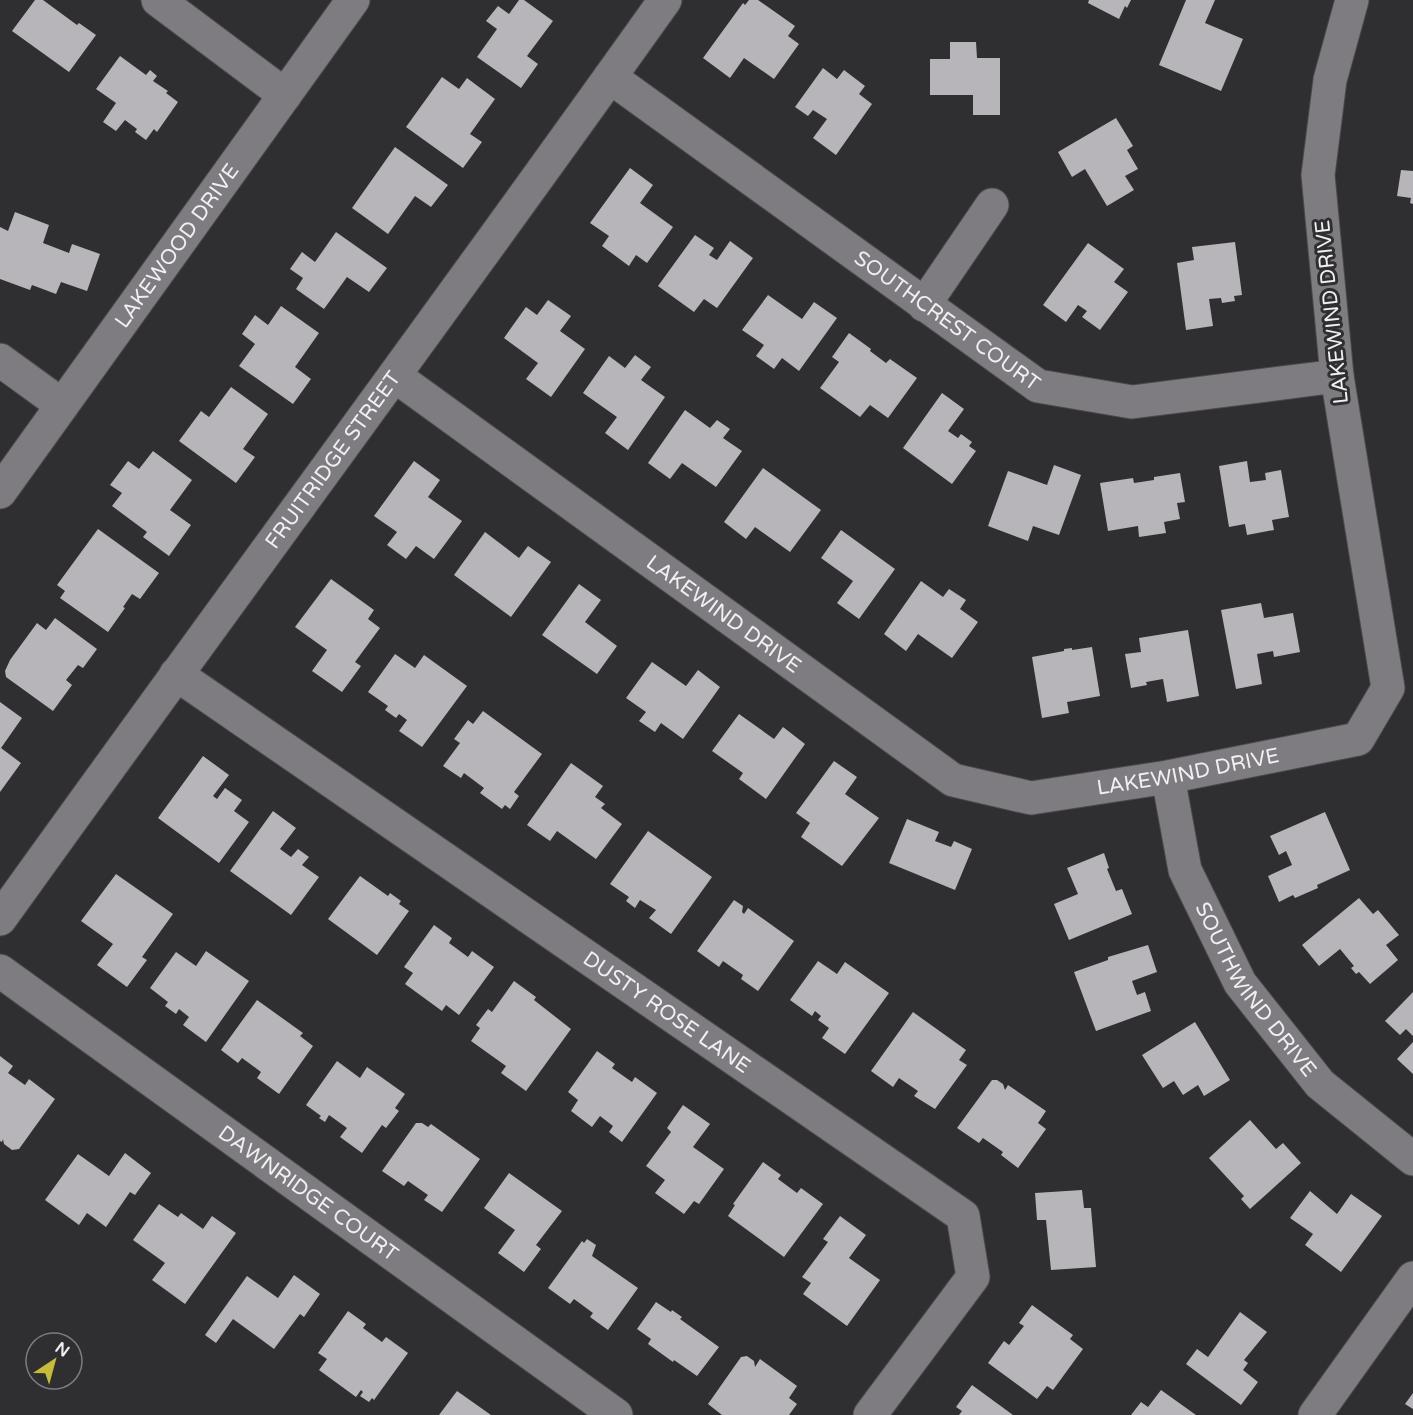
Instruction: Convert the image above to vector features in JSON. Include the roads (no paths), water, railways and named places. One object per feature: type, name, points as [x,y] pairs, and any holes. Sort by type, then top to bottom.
[{"type":"street","points":[[158,0],[285,94]]},
{"type":"street","name":"LAKEWOOD DRIVE","points":[[0,492],[353,0]]},
{"type":"street","name":"FRUITRIDGE STREET","points":[[0,919],[665,0]]},
{"type":"street","name":"LAKEWIND DRIVE","points":[[395,376],[953,780],[1031,798],[1168,777],[1358,739],[1388,688],[1337,376],[1318,175],[1330,80],[1352,0]]},
{"type":"street","name":"SOUTHCREST COURT","points":[[610,77],[1038,386],[1132,402],[1337,376]]},
{"type":"street","points":[[924,305],[992,205]]},
{"type":"street","points":[[0,360],[62,405]]},
{"type":"street","name":"DUSTY ROSE LANE","points":[[176,674],[963,1216],[973,1277],[870,1415]]},
{"type":"street","name":"SOUTHWIND DRIVE","points":[[1168,777],[1185,870],[1240,983],[1320,1083],[1413,1159]]},
{"type":"street","name":"DAWNRIDGE COURT","points":[[0,971],[611,1413]]},
{"type":"street","points":[[1315,1415],[1413,1278]]}]
